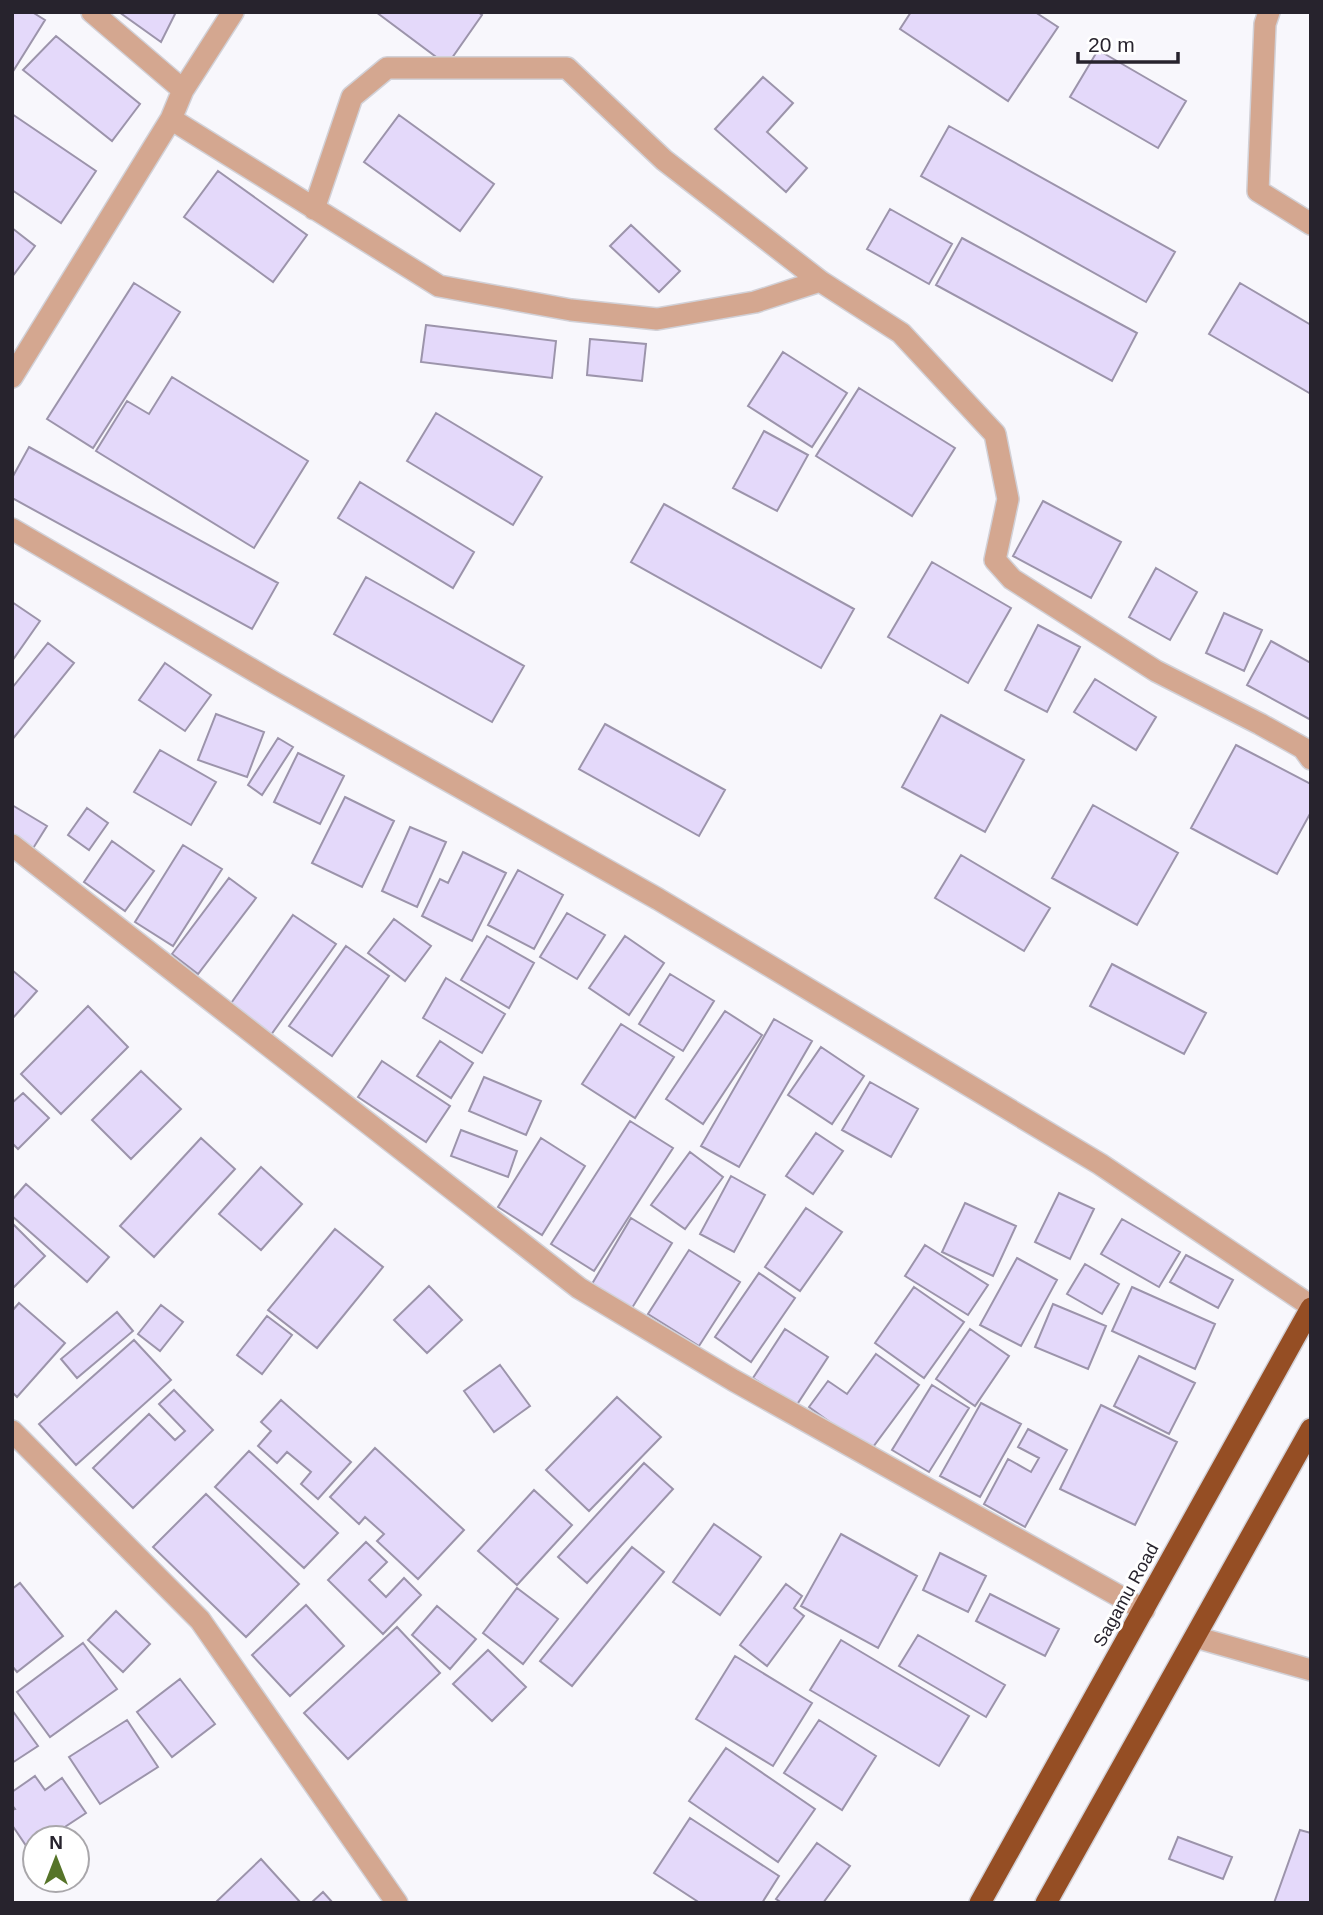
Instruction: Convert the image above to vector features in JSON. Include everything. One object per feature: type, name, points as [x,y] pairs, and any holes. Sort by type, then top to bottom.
[{"type":"highway","name":"Sagamu Road","points":[[980,1903],[1311,1307]]},
{"type":"highway","points":[[1046,1903],[1311,1429]]},
{"type":"street","points":[[92,12],[183,90]]},
{"type":"street","points":[[12,377],[171,119],[183,90],[233,12]]},
{"type":"street","points":[[1269,12],[1265,24],[1258,191],[1311,224]]},
{"type":"street","points":[[314,209],[352,97],[387,68],[567,68],[664,160],[820,281],[901,333],[995,434],[1008,499],[995,559],[1012,579],[1156,671],[1303,748],[1311,759]]},
{"type":"street","points":[[171,119],[439,286],[570,310],[657,319],[755,302],[820,281]]},
{"type":"street","points":[[12,529],[275,683],[706,927],[1100,1164],[1311,1307]]},
{"type":"street","points":[[12,845],[579,1288],[733,1381],[1144,1610]]},
{"type":"street","points":[[12,1431],[200,1620],[397,1903]]},
{"type":"street","points":[[1195,1637],[1311,1670]]},
{"type":"building","points":[[12,12],[32,12],[45,20],[12,73]]},
{"type":"building","points":[[119,12],[176,12],[161,42]]},
{"type":"building","points":[[376,12],[478,12],[482,15],[447,65]]},
{"type":"building","points":[[911,12],[1035,12],[1058,27],[1008,101],[900,29]]},
{"type":"building","points":[[56,36],[140,104],[112,141],[23,70]]},
{"type":"building","points":[[1098,50],[1186,101],[1158,148],[1070,97]]},
{"type":"building","points":[[763,77],[793,103],[767,132],[807,168],[786,192],[715,129]]},
{"type":"building","points":[[12,114],[96,171],[61,223],[12,190]]},
{"type":"building","points":[[399,115],[494,184],[460,231],[364,162]]},
{"type":"building","points":[[949,126],[1175,252],[1146,302],[921,176]]},
{"type":"building","points":[[218,171],[307,235],[273,282],[184,217]]},
{"type":"building","points":[[890,209],[952,244],[929,284],[867,249]]},
{"type":"building","points":[[631,225],[680,271],[659,292],[610,246]]},
{"type":"building","points":[[12,228],[35,246],[12,277]]},
{"type":"building","points":[[962,238],[1137,333],[1112,381],[936,285]]},
{"type":"building","points":[[134,283],[180,312],[93,448],[47,419]]},
{"type":"building","points":[[1240,283],[1311,325],[1311,394],[1209,334]]},
{"type":"building","points":[[426,325],[556,341],[552,378],[421,362]]},
{"type":"building","points":[[590,339],[646,344],[642,381],[587,375]]},
{"type":"building","points":[[783,352],[847,393],[812,447],[748,406]]},
{"type":"building","points":[[172,377],[308,461],[254,548],[96,451],[127,401],[149,414]]},
{"type":"building","points":[[859,388],[955,448],[912,516],[816,456]]},
{"type":"building","points":[[436,413],[542,477],[513,525],[407,461]]},
{"type":"building","points":[[764,431],[808,455],[777,511],[733,488]]},
{"type":"building","points":[[29,447],[278,583],[252,629],[12,498],[12,478]]},
{"type":"building","points":[[360,482],[474,552],[453,588],[338,518]]},
{"type":"building","points":[[1043,501],[1121,542],[1091,598],[1013,556]]},
{"type":"building","points":[[664,504],[854,609],[821,668],[631,562]]},
{"type":"building","points":[[932,562],[1011,608],[968,683],[888,637]]},
{"type":"building","points":[[1156,568],[1197,592],[1170,640],[1129,617]]},
{"type":"building","points":[[366,577],[524,666],[492,722],[334,634]]},
{"type":"building","points":[[12,602],[40,621],[12,661]]},
{"type":"building","points":[[1224,613],[1262,630],[1244,671],[1206,653]]},
{"type":"building","points":[[1038,625],[1080,647],[1047,712],[1005,690]]},
{"type":"building","points":[[1271,641],[1311,663],[1311,720],[1247,685]]},
{"type":"building","points":[[48,643],[74,663],[12,740],[12,688]]},
{"type":"building","points":[[165,663],[211,695],[185,731],[139,700]]},
{"type":"building","points":[[1095,679],[1156,717],[1136,750],[1074,712]]},
{"type":"building","points":[[216,714],[264,732],[247,777],[198,760]]},
{"type":"building","points":[[941,715],[1024,760],[985,832],[902,787]]},
{"type":"building","points":[[605,724],[725,790],[699,836],[579,769]]},
{"type":"building","points":[[278,738],[293,747],[262,795],[248,785]]},
{"type":"building","points":[[1236,745],[1311,784],[1311,812],[1277,874],[1191,828]]},
{"type":"building","points":[[160,750],[216,782],[191,825],[134,792]]},
{"type":"building","points":[[298,753],[344,776],[320,824],[274,802]]},
{"type":"building","points":[[345,797],[394,821],[362,887],[312,863]]},
{"type":"building","points":[[12,805],[47,826],[32,850],[12,838]]},
{"type":"building","points":[[1093,805],[1178,853],[1137,925],[1052,878]]},
{"type":"building","points":[[87,808],[108,823],[89,850],[68,835]]},
{"type":"building","points":[[410,827],[446,842],[417,907],[382,891]]},
{"type":"building","points":[[112,841],[154,871],[125,911],[84,882]]},
{"type":"building","points":[[183,845],[222,869],[173,946],[135,922]]},
{"type":"building","points":[[463,852],[506,873],[472,941],[422,916],[440,879],[448,883]]},
{"type":"building","points":[[961,855],[1050,908],[1024,951],[935,898]]},
{"type":"building","points":[[518,870],[563,895],[534,949],[488,925]]},
{"type":"building","points":[[229,878],[256,898],[198,974],[172,954]]},
{"type":"building","points":[[567,913],[605,935],[577,979],[540,957]]},
{"type":"building","points":[[293,915],[336,944],[268,1039],[227,1009]]},
{"type":"building","points":[[394,919],[431,946],[405,981],[368,953]]},
{"type":"building","points":[[487,936],[534,963],[509,1008],[461,980]]},
{"type":"building","points":[[625,936],[664,963],[629,1015],[589,988]]},
{"type":"building","points":[[346,946],[389,976],[332,1056],[289,1026]]},
{"type":"building","points":[[1112,964],[1206,1013],[1184,1054],[1090,1006]]},
{"type":"building","points":[[12,970],[37,991],[12,1019]]},
{"type":"building","points":[[670,974],[714,1001],[683,1051],[639,1024]]},
{"type":"building","points":[[446,978],[505,1014],[482,1053],[423,1018]]},
{"type":"building","points":[[88,1006],[128,1047],[61,1114],[21,1074]]},
{"type":"building","points":[[725,1011],[762,1035],[703,1124],[666,1099]]},
{"type":"building","points":[[774,1019],[812,1041],[739,1167],[701,1146]]},
{"type":"building","points":[[621,1024],[674,1057],[635,1118],[582,1084]]},
{"type":"building","points":[[440,1041],[473,1063],[451,1098],[417,1076]]},
{"type":"building","points":[[821,1047],[864,1076],[832,1124],[788,1095]]},
{"type":"building","points":[[382,1061],[450,1106],[426,1142],[358,1097]]},
{"type":"building","points":[[141,1071],[181,1109],[131,1159],[92,1120]]},
{"type":"building","points":[[484,1077],[541,1101],[526,1135],[469,1111]]},
{"type":"building","points":[[870,1082],[918,1109],[891,1157],[842,1130]]},
{"type":"building","points":[[23,1093],[49,1118],[18,1149],[12,1143],[12,1103]]},
{"type":"building","points":[[630,1121],[673,1148],[594,1271],[551,1244]]},
{"type":"building","points":[[461,1130],[517,1151],[508,1177],[451,1156]]},
{"type":"building","points":[[816,1133],[843,1151],[813,1194],[786,1176]]},
{"type":"building","points":[[201,1138],[235,1169],[154,1257],[120,1226]]},
{"type":"building","points":[[541,1138],[585,1166],[542,1235],[498,1207]]},
{"type":"building","points":[[690,1152],[723,1177],[685,1229],[651,1205]]},
{"type":"building","points":[[261,1167],[302,1204],[261,1250],[219,1214]]},
{"type":"building","points":[[731,1176],[765,1195],[734,1252],[700,1234]]},
{"type":"building","points":[[26,1184],[109,1257],[87,1282],[12,1216],[12,1200]]},
{"type":"building","points":[[1059,1193],[1094,1209],[1070,1259],[1035,1242]]},
{"type":"building","points":[[965,1203],[1016,1226],[993,1276],[942,1252]]},
{"type":"building","points":[[806,1208],[842,1232],[800,1291],[765,1267]]},
{"type":"building","points":[[631,1218],[672,1243],[632,1308],[592,1284]]},
{"type":"building","points":[[1122,1219],[1180,1252],[1159,1287],[1101,1254]]},
{"type":"building","points":[[12,1223],[45,1256],[12,1289]]},
{"type":"building","points":[[335,1229],[383,1267],[317,1348],[268,1310]]},
{"type":"building","points":[[925,1245],[988,1285],[968,1315],[905,1276]]},
{"type":"building","points":[[689,1250],[740,1282],[699,1346],[648,1314]]},
{"type":"building","points":[[1186,1255],[1233,1280],[1218,1308],[1170,1282]]},
{"type":"building","points":[[1017,1258],[1057,1280],[1021,1346],[980,1325]]},
{"type":"building","points":[[1085,1264],[1119,1284],[1102,1314],[1067,1294]]},
{"type":"building","points":[[759,1273],[795,1298],[751,1362],[715,1337]]},
{"type":"building","points":[[429,1286],[462,1320],[427,1353],[394,1320]]},
{"type":"building","points":[[914,1287],[964,1322],[924,1378],[875,1343]]},
{"type":"building","points":[[1132,1287],[1215,1324],[1195,1369],[1112,1331]]},
{"type":"building","points":[[19,1303],[65,1343],[17,1397],[12,1392],[12,1311]]},
{"type":"building","points":[[1053,1304],[1106,1326],[1088,1369],[1035,1347]]},
{"type":"building","points":[[161,1305],[183,1322],[160,1351],[138,1334]]},
{"type":"building","points":[[117,1312],[133,1331],[77,1378],[61,1359]]},
{"type":"building","points":[[267,1316],[292,1335],[262,1374],[237,1355]]},
{"type":"building","points":[[785,1329],[828,1357],[796,1406],[753,1378]]},
{"type":"building","points":[[970,1329],[1009,1356],[975,1406],[936,1379]]},
{"type":"building","points":[[134,1340],[171,1380],[76,1465],[39,1424]]},
{"type":"building","points":[[876,1354],[919,1385],[870,1451],[809,1407],[828,1381],[847,1394]]},
{"type":"building","points":[[1139,1356],[1195,1383],[1169,1434],[1114,1406]]},
{"type":"building","points":[[500,1365],[530,1406],[494,1432],[464,1391]]},
{"type":"building","points":[[932,1385],[969,1408],[929,1472],[892,1450]]},
{"type":"building","points":[[174,1390],[213,1430],[133,1508],[93,1468],[149,1414],[175,1440],[185,1431],[159,1404]]},
{"type":"building","points":[[617,1397],[661,1437],[589,1511],[546,1470]]},
{"type":"building","points":[[281,1400],[351,1462],[318,1499],[301,1484],[311,1472],[287,1452],[277,1463],[258,1446],[271,1431],[261,1422]]},
{"type":"building","points":[[981,1403],[1021,1424],[980,1497],[940,1476]]},
{"type":"building","points":[[1101,1405],[1177,1442],[1135,1525],[1060,1489]]},
{"type":"building","points":[[1028,1429],[1067,1450],[1025,1527],[984,1504],[1008,1459],[1031,1472],[1039,1458],[1018,1447]]},
{"type":"building","points":[[375,1448],[464,1530],[418,1579],[377,1541],[384,1534],[365,1517],[359,1524],[330,1497]]},
{"type":"building","points":[[249,1451],[338,1533],[304,1568],[215,1487]]},
{"type":"building","points":[[644,1463],[673,1489],[587,1583],[558,1557]]},
{"type":"building","points":[[534,1490],[572,1525],[517,1585],[478,1551]]},
{"type":"building","points":[[206,1494],[299,1584],[246,1637],[153,1547]]},
{"type":"building","points":[[714,1524],[761,1557],[720,1615],[673,1582]]},
{"type":"building","points":[[841,1534],[917,1576],[878,1648],[801,1606]]},
{"type":"building","points":[[366,1542],[387,1562],[369,1580],[386,1597],[404,1578],[421,1595],[383,1634],[328,1580]]},
{"type":"building","points":[[632,1547],[664,1572],[572,1686],[540,1661]]},
{"type":"building","points":[[940,1553],[986,1576],[968,1612],[923,1590]]},
{"type":"building","points":[[20,1583],[63,1636],[17,1672],[12,1666],[12,1589]]},
{"type":"building","points":[[786,1584],[802,1596],[794,1608],[804,1616],[767,1666],[740,1645]]},
{"type":"building","points":[[517,1588],[558,1619],[523,1664],[483,1633]]},
{"type":"building","points":[[990,1594],[1059,1629],[1045,1656],[976,1621]]},
{"type":"building","points":[[306,1605],[344,1646],[290,1696],[252,1655]]},
{"type":"building","points":[[437,1606],[476,1639],[450,1669],[412,1635]]},
{"type":"building","points":[[116,1611],[150,1644],[123,1672],[88,1640]]},
{"type":"building","points":[[397,1627],[440,1673],[348,1759],[304,1713]]},
{"type":"building","points":[[918,1635],[1005,1685],[986,1717],[899,1666]]},
{"type":"building","points":[[841,1640],[969,1716],[939,1766],[810,1690]]},
{"type":"building","points":[[83,1643],[117,1689],[50,1737],[17,1692]]},
{"type":"building","points":[[488,1650],[526,1687],[492,1721],[453,1684]]},
{"type":"building","points":[[735,1656],[812,1703],[773,1766],[696,1719]]},
{"type":"building","points":[[180,1679],[215,1724],[172,1757],[137,1712]]},
{"type":"building","points":[[12,1710],[38,1746],[12,1763]]},
{"type":"building","points":[[127,1720],[158,1767],[100,1804],[69,1757]]},
{"type":"building","points":[[819,1720],[876,1756],[842,1810],[784,1773]]},
{"type":"building","points":[[726,1748],[815,1809],[778,1862],[689,1801]]},
{"type":"building","points":[[35,1776],[45,1790],[62,1778],[86,1813],[69,1824],[21,1824],[21,1838],[12,1825],[12,1810],[15,1809],[12,1805],[12,1792]]},
{"type":"building","points":[[690,1818],[779,1876],[762,1903],[700,1903],[654,1873]]},
{"type":"building","points":[[1300,1830],[1311,1833],[1311,1903],[1274,1903]]},
{"type":"building","points":[[1178,1837],[1232,1857],[1223,1879],[1169,1859]]},
{"type":"building","points":[[817,1843],[850,1866],[823,1903],[782,1903],[776,1899]]},
{"type":"building","points":[[261,1859],[301,1903],[215,1903]]},
{"type":"building","points":[[323,1892],[333,1903],[311,1903]]}]
